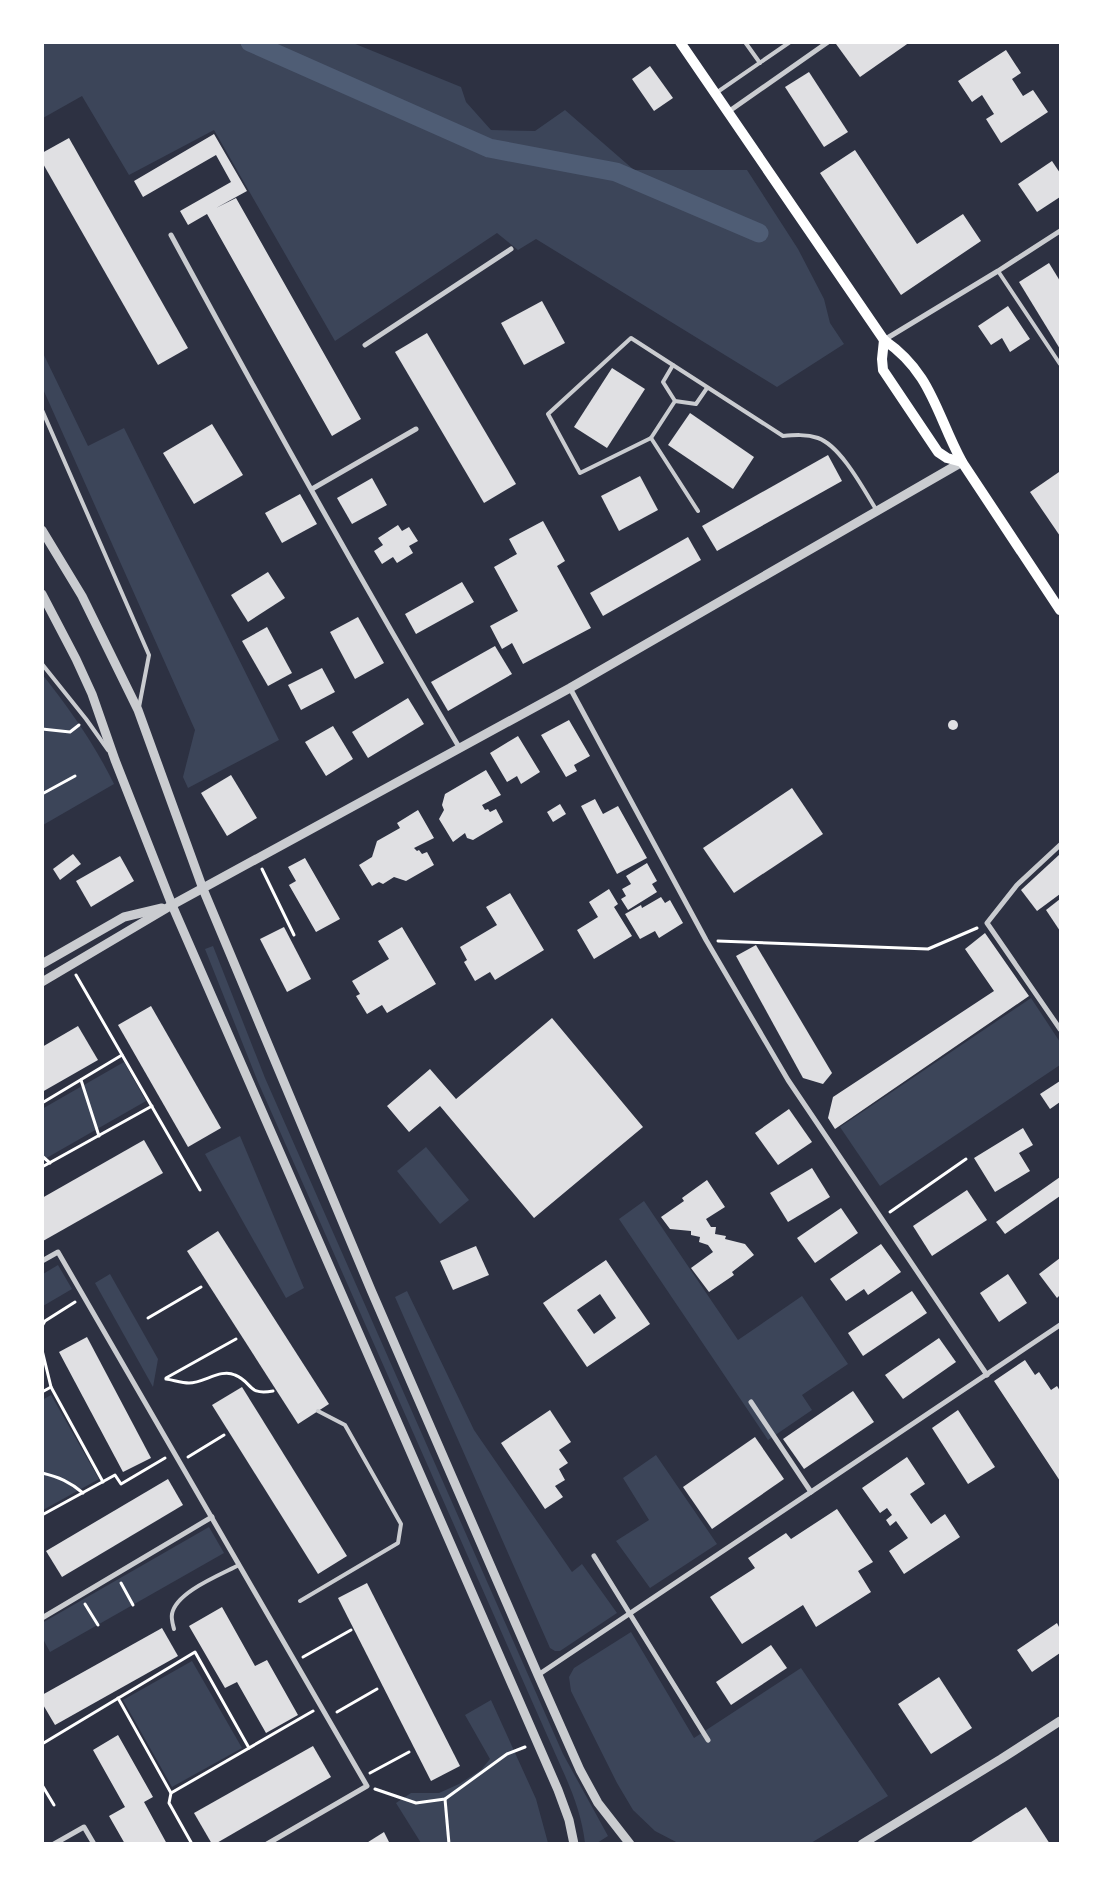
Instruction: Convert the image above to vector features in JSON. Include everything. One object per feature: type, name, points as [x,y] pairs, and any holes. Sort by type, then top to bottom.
[{"type":"main road","points":[[680,42],[884,340],[897,349],[910,362],[924,381],[938,406],[962,462],[1060,606]]},
{"type":"main road","points":[[884,340],[882,360],[884,370],[938,452],[948,458],[962,462]]},
{"type":"street","points":[[727,112],[828,42]]},
{"type":"street","points":[[884,340],[1060,231]]},
{"type":"street","points":[[171,235],[238,359],[459,747]]},
{"type":"street","points":[[365,345],[510,249]]},
{"type":"street","points":[[312,489],[416,429]]},
{"type":"street","points":[[42,982],[172,905],[570,688],[962,462]]},
{"type":"street","points":[[42,530],[82,596],[138,710],[203,889],[371,1290],[580,1770],[598,1803],[630,1844]]},
{"type":"street","points":[[42,594],[92,694],[115,760],[172,905],[538,1743],[569,1820],[574,1844]]},
{"type":"street","points":[[570,688],[706,940],[788,1080],[987,1375]]},
{"type":"street","points":[[1060,845],[1017,885],[987,923],[1060,1028]]},
{"type":"street","points":[[42,964],[124,917],[172,905]]},
{"type":"street","points":[[42,1261],[58,1252],[368,1786],[267,1844]]},
{"type":"street","points":[[538,1675],[1060,1325]]},
{"type":"street","points":[[751,1402],[811,1492]]},
{"type":"street","points":[[42,1618],[212,1517]]},
{"type":"street","points":[[594,1556],[631,1612],[708,1740]]},
{"type":"street","points":[[862,1844],[1002,1759],[1060,1721]]},
{"type":"street","points":[[54,1844],[84,1827],[94,1844]]},
{"type":"lane","points":[[746,42],[760,63]]},
{"type":"lane","points":[[714,94],[790,42]]},
{"type":"lane","points":[[998,271],[1060,364]]},
{"type":"lane","points":[[675,401],[651,438],[580,473],[548,414],[631,338],[782,436],[802,435],[819,438],[834,449],[854,475],[877,511]]},
{"type":"lane","points":[[672,365],[663,382],[675,401],[696,404],[707,388]]},
{"type":"lane","points":[[42,410],[149,655],[138,710]]},
{"type":"lane","points":[[651,438],[698,511]]},
{"type":"lane","points":[[42,664],[86,719],[115,760]]},
{"type":"lane","points":[[300,1601],[398,1542],[401,1524],[345,1425],[318,1411]]},
{"type":"lane","points":[[174,1629],[171,1616],[174,1606],[184,1595],[239,1565]]},
{"type":"path","points":[[42,729],[70,732],[86,719]]},
{"type":"path","points":[[42,794],[75,776]]},
{"type":"path","points":[[257,860],[294,935]]},
{"type":"path","points":[[706,940],[928,950],[987,923]]},
{"type":"path","points":[[70,966],[200,1190]]},
{"type":"path","points":[[42,1103],[122,1055]]},
{"type":"path","points":[[81,1080],[98,1136]]},
{"type":"path","points":[[42,1167],[152,1106]]},
{"type":"path","points":[[42,1156],[50,1163]]},
{"type":"path","points":[[882,1218],[966,1159]]},
{"type":"path","points":[[148,1318],[200,1287]]},
{"type":"path","points":[[42,1326],[45,1321],[84,1296]]},
{"type":"path","points":[[236,1339],[166,1379],[190,1383],[226,1373],[236,1375],[251,1389],[262,1393],[273,1391]]},
{"type":"path","points":[[42,1350],[51,1387],[103,1482]]},
{"type":"path","points":[[42,1392],[51,1387]]},
{"type":"path","points":[[180,1462],[224,1435]]},
{"type":"path","points":[[42,1515],[115,1475],[121,1484],[174,1453]]},
{"type":"path","points":[[42,1473],[58,1477],[72,1484],[83,1493]]},
{"type":"path","points":[[116,1574],[133,1605]]},
{"type":"path","points":[[80,1595],[98,1625]]},
{"type":"path","points":[[295,1661],[351,1630]]},
{"type":"path","points":[[42,1744],[195,1652],[249,1748]]},
{"type":"path","points":[[328,1717],[377,1689]]},
{"type":"path","points":[[118,1698],[171,1793],[169,1803],[192,1844]]},
{"type":"path","points":[[171,1793],[321,1706]]},
{"type":"path","points":[[368,1786],[416,1803],[444,1799],[507,1754],[538,1743]]},
{"type":"path","points":[[362,1777],[409,1752]]},
{"type":"path","points":[[42,1785],[54,1805]]},
{"type":"path","points":[[444,1799],[448,1844]]},
{"type":"shaded area","points":[[43,42],[353,43],[461,87],[466,102],[491,130],[535,131],[565,110],[634,170],[747,170],[798,249],[824,299],[830,323],[844,344],[777,387],[536,239],[518,250],[497,233],[335,341],[214,130],[129,175],[82,96],[43,118]]},
{"type":"shaded area","points":[[42,351],[88,446],[124,428],[279,740],[188,788],[183,777],[195,730],[43,389]]},
{"type":"shaded area","points":[[42,674],[81,727],[99,755],[114,784],[43,825]]},
{"type":"shaded area","points":[[213,946],[265,1078],[563,1754],[608,1836],[597,1843],[585,1843],[579,1814],[566,1778],[258,1082],[205,949]]},
{"type":"shaded area","points":[[1031,998],[1060,1042],[1060,1065],[880,1186],[840,1127]]},
{"type":"shaded area","points":[[124,1062],[146,1101],[43,1160],[42,1109]]},
{"type":"shaded area","points":[[240,1136],[304,1288],[286,1298],[205,1154]]},
{"type":"shaded area","points":[[426,1147],[469,1200],[440,1224],[397,1171]]},
{"type":"shaded area","points":[[644,1201],[738,1340],[802,1296],[848,1364],[802,1395],[812,1410],[768,1440],[619,1219]]},
{"type":"shaded area","points":[[58,1265],[72,1289],[43,1306],[43,1274]]},
{"type":"shaded area","points":[[110,1274],[158,1359],[153,1387],[95,1283]]},
{"type":"shaded area","points":[[407,1291],[474,1430],[572,1572],[582,1564],[617,1613],[560,1651],[550,1648],[395,1297]]},
{"type":"shaded area","points":[[51,1395],[99,1479],[43,1510],[42,1400]]},
{"type":"shaded area","points":[[656,1455],[717,1544],[650,1588],[616,1541],[649,1520],[623,1478]]},
{"type":"shaded area","points":[[209,1527],[224,1553],[50,1652],[43,1639],[42,1623]]},
{"type":"shaded area","points":[[631,1632],[694,1738],[801,1668],[888,1796],[811,1843],[678,1843],[655,1831],[633,1810],[617,1783],[571,1691],[569,1677],[574,1668]]},
{"type":"shaded area","points":[[192,1661],[242,1748],[172,1787],[123,1700]]},
{"type":"shaded area","points":[[491,1700],[536,1799],[548,1843],[421,1843],[396,1803],[411,1793],[439,1793],[459,1784],[481,1770],[490,1759],[465,1715]]},
{"type":"building","points":[[838,42],[910,42],[860,77],[836,44]]},
{"type":"building","points":[[1006,50],[1021,73],[1012,79],[1023,96],[1033,90],[1048,112],[1001,143],[986,119],[994,114],[982,95],[972,102],[958,81]]},
{"type":"building","points":[[650,66],[673,98],[654,111],[632,79]]},
{"type":"building","points":[[809,72],[848,132],[824,147],[785,87]]},
{"type":"building","points":[[214,134],[247,191],[216,208],[236,198],[361,419],[332,436],[207,214],[188,225],[180,211],[231,182],[216,155],[143,197],[134,181]]},
{"type":"building","points":[[69,138],[188,348],[158,365],[42,162],[42,153]]},
{"type":"building","points":[[855,150],[917,244],[963,214],[981,241],[901,295],[820,173]]},
{"type":"building","points":[[1052,161],[1060,173],[1060,197],[1037,212],[1018,184]]},
{"type":"building","points":[[1049,263],[1060,281],[1060,349],[1019,282]]},
{"type":"building","points":[[542,301],[565,343],[524,365],[501,323]]},
{"type":"building","points":[[1008,306],[1030,339],[1010,352],[1002,338],[991,345],[978,326]]},
{"type":"building","points":[[427,333],[516,484],[484,503],[395,352]]},
{"type":"building","points":[[612,368],[645,389],[607,448],[574,427]]},
{"type":"building","points":[[690,413],[754,457],[733,489],[668,445]]},
{"type":"building","points":[[212,424],[243,475],[194,504],[163,453]]},
{"type":"building","points":[[828,455],[842,481],[717,551],[702,526]]},
{"type":"building","points":[[1059,472],[1060,474],[1060,536],[1030,492]]},
{"type":"building","points":[[640,476],[658,510],[619,531],[601,496]]},
{"type":"building","points":[[372,478],[387,505],[352,524],[337,498]]},
{"type":"building","points":[[300,494],[317,524],[282,543],[265,513]]},
{"type":"building","points":[[543,521],[565,561],[557,566],[591,628],[523,664],[512,643],[502,649],[490,626],[518,611],[494,567],[517,554],[509,539]]},
{"type":"building","points":[[398,525],[402,531],[409,527],[418,541],[409,546],[413,553],[397,563],[393,557],[382,564],[374,551],[383,545],[378,538]]},
{"type":"building","points":[[688,537],[701,560],[603,616],[590,593]]},
{"type":"building","points":[[268,572],[285,598],[248,622],[231,595]]},
{"type":"building","points":[[462,582],[474,602],[416,634],[405,614]]},
{"type":"building","points":[[358,617],[384,663],[355,679],[330,632]]},
{"type":"building","points":[[267,627],[292,673],[268,686],[242,641]]},
{"type":"building","points":[[495,646],[512,674],[448,711],[431,682]]},
{"type":"building","points":[[322,668],[335,692],[301,710],[288,685]]},
{"type":"building","points":[[408,698],[424,724],[368,758],[352,732]]},
{"type":"building","points":[[569,720],[590,756],[574,765],[577,771],[566,777],[541,735]]},
{"type":"building","points":[[951,720],[955,720],[958,725],[955,730],[951,730],[948,727],[948,723]]},
{"type":"building","points":[[333,726],[353,759],[326,776],[305,742]]},
{"type":"building","points":[[518,736],[540,772],[521,784],[517,776],[507,782],[490,753]]},
{"type":"building","points":[[486,770],[501,795],[482,805],[485,810],[488,809],[490,812],[496,809],[503,822],[473,840],[467,838],[465,833],[453,842],[439,819],[444,810],[442,805],[445,794]]},
{"type":"building","points":[[231,775],[257,818],[227,836],[201,793]]},
{"type":"building","points":[[792,788],[823,834],[734,893],[703,848]]},
{"type":"building","points":[[595,799],[603,814],[618,806],[647,858],[617,874],[581,806]]},
{"type":"building","points":[[560,804],[566,814],[553,822],[547,812]]},
{"type":"building","points":[[418,810],[434,838],[414,848],[422,854],[427,852],[434,865],[406,881],[394,877],[383,884],[379,882],[372,886],[359,865],[372,857],[377,841],[400,828],[397,823]]},
{"type":"building","points":[[73,854],[81,864],[60,880],[53,869]]},
{"type":"building","points":[[1060,854],[1060,894],[1037,911],[1021,890]]},
{"type":"building","points":[[120,856],[134,881],[91,907],[76,881]]},
{"type":"building","points":[[305,858],[340,919],[316,932],[289,885],[296,881],[288,867]]},
{"type":"building","points":[[647,863],[657,881],[652,884],[657,892],[628,910],[621,899],[626,896],[622,889],[631,884],[626,876]]},
{"type":"building","points":[[609,889],[618,904],[614,907],[632,936],[594,959],[577,930],[598,917],[589,902]]},
{"type":"building","points":[[510,893],[544,950],[495,980],[490,972],[475,981],[464,962],[467,960],[460,947],[497,925],[486,907]]},
{"type":"building","points":[[661,897],[665,903],[670,900],[683,923],[659,938],[655,931],[640,939],[625,914],[641,905],[642,908]]},
{"type":"building","points":[[1060,899],[1060,931],[1046,910]]},
{"type":"building","points":[[284,927],[311,979],[287,992],[260,939]]},
{"type":"building","points":[[402,927],[436,984],[387,1013],[382,1005],[367,1014],[356,996],[360,994],[352,981],[389,959],[378,941]]},
{"type":"building","points":[[985,933],[1029,996],[835,1129],[828,1118],[833,1097],[994,991],[965,949]]},
{"type":"building","points":[[756,945],[832,1073],[823,1084],[803,1078],[736,956]]},
{"type":"building","points":[[151,1006],[221,1128],[188,1147],[118,1025]]},
{"type":"building","points":[[552,1018],[643,1127],[534,1218],[440,1106],[409,1132],[387,1106],[430,1069],[456,1099]]},
{"type":"building","points":[[78,1026],[98,1060],[42,1092],[42,1047]]},
{"type":"building","points":[[1060,1081],[1060,1102],[1050,1109],[1040,1094]]},
{"type":"building","points":[[789,1109],[812,1142],[778,1165],[755,1133]]},
{"type":"building","points":[[1023,1128],[1033,1145],[1019,1153],[1030,1171],[995,1192],[974,1158]]},
{"type":"building","points":[[144,1140],[163,1173],[43,1241],[42,1198]]},
{"type":"building","points":[[812,1168],[830,1197],[788,1222],[770,1193]]},
{"type":"building","points":[[1060,1177],[1060,1196],[1005,1234],[996,1222]]},
{"type":"building","points":[[707,1180],[725,1207],[706,1219],[711,1227],[716,1227],[715,1234],[726,1236],[725,1239],[745,1244],[754,1255],[732,1272],[734,1275],[709,1292],[691,1268],[713,1252],[708,1245],[699,1242],[700,1237],[691,1235],[691,1231],[670,1229],[661,1217],[684,1201],[682,1198]]},
{"type":"building","points":[[967,1190],[987,1220],[932,1256],[913,1226]]},
{"type":"building","points":[[841,1208],[858,1233],[815,1263],[797,1238]]},
{"type":"building","points":[[218,1231],[329,1404],[298,1424],[187,1251]]},
{"type":"building","points":[[881,1244],[901,1272],[868,1295],[864,1289],[846,1301],[830,1279]]},
{"type":"building","points":[[476,1246],[489,1275],[453,1290],[440,1261]]},
{"type":"building","points":[[1060,1258],[1060,1295],[1057,1298],[1039,1274]]},
{"type":"building","points":[[606,1260],[650,1324],[587,1367],[543,1303]],"holes":[[[600,1294],[616,1318],[594,1334],[577,1310]]]},
{"type":"building","points":[[1008,1274],[1027,1303],[999,1322],[980,1293]]},
{"type":"building","points":[[912,1291],[927,1313],[863,1356],[848,1333]]},
{"type":"building","points":[[87,1337],[151,1458],[123,1472],[59,1352]]},
{"type":"building","points":[[939,1338],[956,1362],[903,1399],[885,1375]]},
{"type":"building","points":[[1025,1360],[1035,1375],[1039,1372],[1051,1390],[1057,1386],[1060,1391],[1060,1481],[994,1381]]},
{"type":"building","points":[[242,1387],[347,1556],[318,1574],[212,1405]]},
{"type":"building","points":[[853,1391],[874,1422],[804,1469],[783,1439]]},
{"type":"building","points":[[550,1410],[571,1442],[559,1450],[568,1463],[559,1469],[565,1480],[555,1486],[563,1497],[545,1509],[501,1443]]},
{"type":"building","points":[[958,1410],[995,1467],[968,1484],[932,1428]]},
{"type":"building","points":[[755,1437],[784,1479],[712,1529],[683,1487]]},
{"type":"building","points":[[907,1457],[925,1484],[910,1494],[931,1524],[945,1514],[960,1537],[904,1574],[889,1551],[908,1538],[896,1521],[890,1526],[886,1520],[892,1515],[887,1508],[880,1513],[862,1488]]},
{"type":"building","points":[[168,1479],[183,1505],[62,1577],[46,1551]]},
{"type":"building","points":[[837,1509],[873,1562],[858,1571],[871,1592],[816,1627],[803,1605],[742,1644],[710,1597],[755,1568],[748,1558],[786,1533],[791,1539]]},
{"type":"building","points":[[367,1583],[460,1766],[431,1781],[338,1598]]},
{"type":"building","points":[[222,1607],[255,1666],[267,1660],[298,1715],[266,1733],[237,1682],[225,1688],[189,1626]]},
{"type":"building","points":[[1057,1623],[1060,1629],[1060,1653],[1032,1672],[1017,1650]]},
{"type":"building","points":[[162,1628],[178,1656],[55,1725],[42,1703],[42,1695]]},
{"type":"building","points":[[771,1645],[787,1668],[731,1705],[716,1682]]},
{"type":"building","points":[[939,1677],[972,1728],[931,1754],[898,1704]]},
{"type":"building","points":[[118,1735],[153,1797],[144,1802],[167,1844],[125,1844],[109,1816],[125,1807],[93,1750]]},
{"type":"building","points":[[313,1746],[331,1777],[212,1844],[194,1813]]},
{"type":"building","points":[[1026,1807],[1050,1844],[968,1844]]},
{"type":"building","points":[[384,1832],[390,1844],[365,1844]]},
{"type":"waterway","points":[[250,42],[489,148],[616,172],[759,233]]}]
